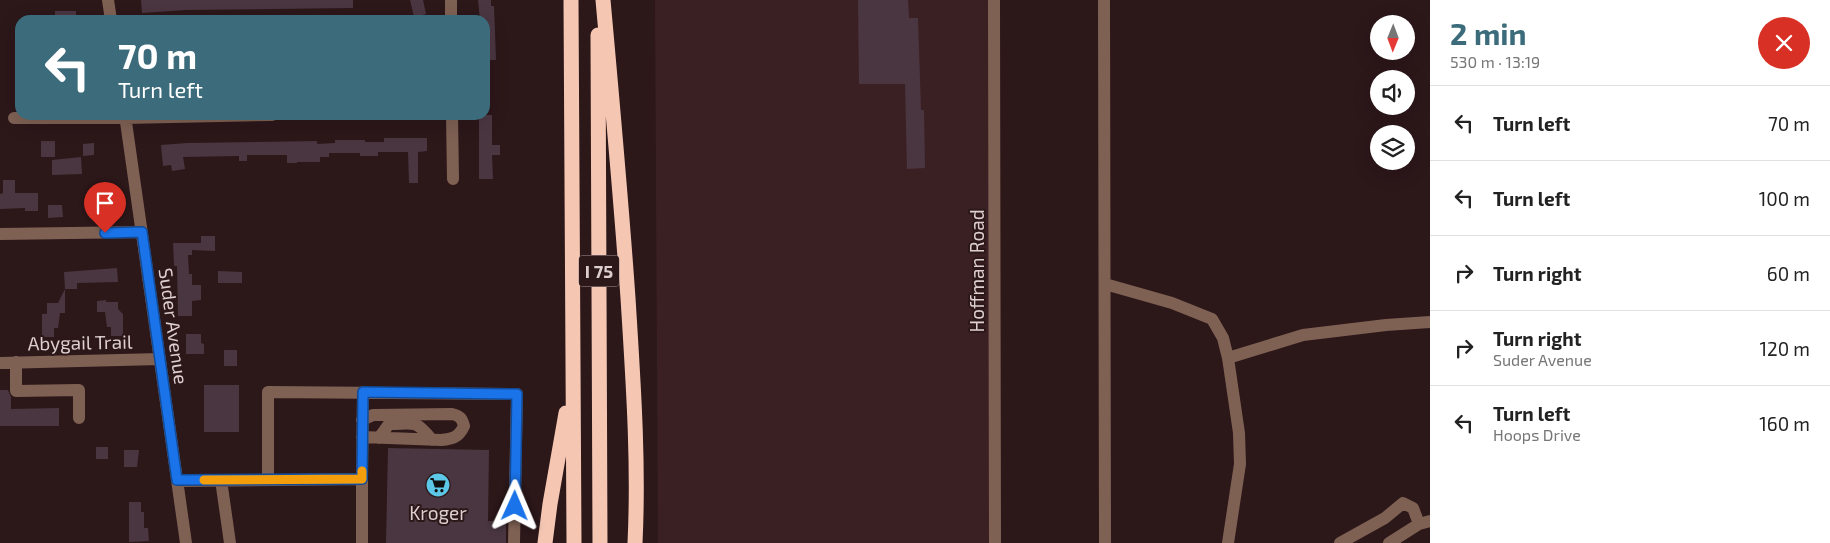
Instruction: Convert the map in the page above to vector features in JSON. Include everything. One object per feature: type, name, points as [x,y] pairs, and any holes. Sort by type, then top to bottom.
[{"type":"highway","name":"I 75","points":[[572,0],[574,543]]},
{"type":"highway","name":"I 75","points":[[598,0],[600,543]]},
{"type":"highway","points":[[603,0],[621,196],[634,393],[635,543]]},
{"type":"highway","points":[[545,543],[550,504],[573,377]]},
{"type":"street","points":[[108,0],[110,15]]},
{"type":"street","points":[[451,0],[452,15]]},
{"type":"street","name":"Hoffman Road","points":[[994,0],[995,543]]},
{"type":"street","points":[[1104,0],[1105,543]]},
{"type":"street","name":"Suder Avenue","points":[[126,120],[186,543]]},
{"type":"street","points":[[452,120],[452,179]]},
{"type":"street","points":[[0,234],[142,232]]},
{"type":"street","points":[[1104,284],[1172,303],[1212,319],[1223,338],[1228,358],[1239,433],[1240,464],[1228,543]]},
{"type":"street","points":[[1228,358],[1303,335],[1430,322]]},
{"type":"street","name":"Abygail Trail","points":[[0,362],[160,359]]},
{"type":"street","points":[[16,362],[16,391],[79,390],[80,418]]},
{"type":"street","points":[[268,479],[268,392],[517,394],[514,543]]},
{"type":"street","points":[[362,543],[363,392]]},
{"type":"street","points":[[362,420],[373,415],[452,414],[463,419],[464,426],[460,434],[452,439],[432,440],[418,424],[389,424],[379,438],[362,438]]},
{"type":"street","points":[[177,480],[362,479]]},
{"type":"street","points":[[221,480],[230,543]]},
{"type":"street","points":[[1340,543],[1385,518],[1403,503],[1413,508],[1424,522],[1389,543]]},
{"type":"shaded area","points":[[655,0],[994,0],[995,543],[658,543]]},
{"type":"building","points":[[141,0],[353,0],[353,8],[186,10],[142,13]]},
{"type":"building","points":[[410,0],[423,0],[426,14],[414,15]]},
{"type":"building","points":[[478,0],[491,0],[491,6],[494,6],[496,60],[490,60],[490,15],[480,15]]},
{"type":"building","points":[[858,0],[908,0],[909,18],[918,18],[921,110],[924,110],[925,168],[907,169],[905,84],[859,84]]},
{"type":"building","points":[[55,11],[76,11],[76,15],[55,15]]},
{"type":"building","points":[[490,115],[492,115],[492,145],[500,145],[500,155],[492,155],[493,179],[479,179],[479,120],[490,120]]},
{"type":"building","points":[[384,138],[427,138],[427,151],[418,152],[418,183],[409,183],[408,152],[378,152],[378,156],[360,156],[360,153],[329,153],[329,157],[320,157],[320,162],[297,163],[287,163],[287,155],[247,155],[247,161],[239,161],[239,156],[183,157],[185,169],[172,171],[171,165],[163,166],[161,145],[317,141],[317,144],[335,143],[335,140],[384,142]]},
{"type":"building","points":[[41,141],[55,141],[55,157],[41,157]]},
{"type":"building","points":[[94,143],[94,155],[83,156],[83,144]]},
{"type":"building","points":[[81,157],[82,174],[52,175],[52,160]]},
{"type":"building","points":[[3,180],[15,180],[15,193],[38,193],[38,211],[25,211],[25,208],[0,209],[0,194],[3,193]]},
{"type":"building","points":[[89,204],[108,204],[108,218],[89,218]]},
{"type":"building","points":[[48,205],[62,205],[63,217],[48,218]]},
{"type":"building","points":[[201,236],[215,236],[215,251],[192,250],[192,255],[188,255],[189,274],[192,274],[192,285],[201,285],[201,300],[192,301],[192,316],[178,316],[177,266],[174,266],[173,243],[201,243]]},
{"type":"building","points":[[117,268],[118,282],[77,283],[77,289],[65,289],[64,272]]},
{"type":"building","points":[[218,271],[242,272],[242,283],[218,283]]},
{"type":"building","points":[[65,289],[65,313],[60,313],[58,328],[54,328],[54,337],[42,337],[42,314],[47,314],[47,303],[58,303]]},
{"type":"building","points":[[106,300],[106,302],[118,302],[118,309],[123,314],[123,336],[111,336],[111,327],[107,327],[105,312],[97,312],[97,301]]},
{"type":"building","points":[[186,334],[201,334],[204,354],[186,354]]},
{"type":"building","points":[[224,350],[237,350],[237,366],[224,366]]},
{"type":"building","points":[[204,385],[239,385],[239,432],[204,432]]},
{"type":"building","points":[[0,390],[8,390],[11,397],[11,409],[59,408],[59,426],[0,426]]},
{"type":"building","points":[[96,447],[108,447],[108,459],[96,459]]},
{"type":"building","name":"Kroger","points":[[388,448],[489,450],[488,521],[506,521],[506,543],[386,543]]},
{"type":"building","points":[[124,450],[139,450],[137,467],[124,467]]},
{"type":"building","points":[[129,502],[141,502],[141,512],[144,512],[144,528],[148,528],[149,541],[129,542]]},
{"type":"slow traffic","points":[[204,480],[362,479],[362,471]]},
{"type":"place","name":"Kroger","points":[[438,485]]},
{"type":"route","points":[[105,233],[142,232],[177,480],[362,479],[363,392],[517,394],[515,506]]}]
